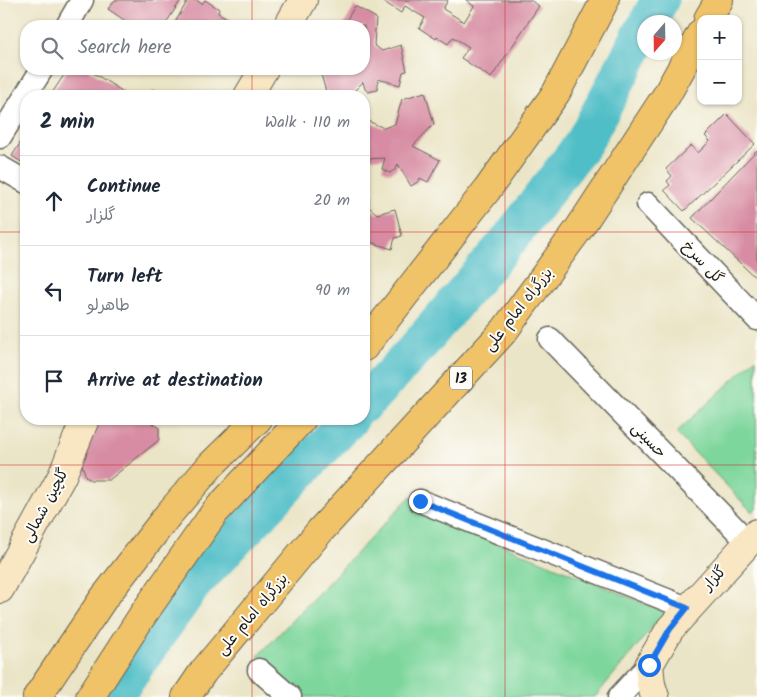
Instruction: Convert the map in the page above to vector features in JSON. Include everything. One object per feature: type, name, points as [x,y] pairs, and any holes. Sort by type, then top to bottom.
[{"type":"highway","points":[[370,339],[487,190],[556,93],[605,0]]},
{"type":"highway","points":[[710,15],[719,0]]},
{"type":"highway","name":"بزرگراه امام علی","points":[[186,697],[204,672],[320,531],[504,331],[583,222],[666,96],[697,40]]},
{"type":"highway","points":[[370,319],[424,271]]},
{"type":"highway","points":[[37,697],[103,600],[168,515],[212,465],[252,425]]},
{"type":"highway","points":[[90,697],[142,616],[216,512],[296,425]]},
{"type":"main road","points":[[291,20],[303,0]]},
{"type":"main road","points":[[252,90],[260,75]]},
{"type":"main road","name":"گلچین شمالی","points":[[2,581],[62,476],[83,425]]},
{"type":"main road","name":"گلزار","points":[[649,665],[670,629],[752,537]]},
{"type":"main road","points":[[649,665],[651,684],[655,697]]},
{"type":"street","points":[[70,20],[82,0]]},
{"type":"street","points":[[29,90],[38,75]]},
{"type":"street","points":[[0,137],[20,105]]},
{"type":"street","points":[[0,167],[20,179]]},
{"type":"street","name":"گل سرخ","points":[[648,204],[757,319]]},
{"type":"street","name":"حسینی","points":[[550,339],[752,537]]},
{"type":"street","points":[[420,501],[687,608]]},
{"type":"street","name":"گلزار","points":[[620,697],[649,665]]},
{"type":"street","points":[[259,670],[290,697]]},
{"type":"green space","points":[[756,358],[757,508],[752,512],[676,433]]},
{"type":"green space","points":[[411,496],[420,511],[665,612],[595,697],[304,697],[258,656]]},
{"type":"building","points":[[115,0],[181,0],[168,20],[124,20],[108,9]]},
{"type":"building","points":[[188,0],[196,0],[202,4],[205,0],[219,9],[218,13],[231,20],[176,20]]},
{"type":"building","points":[[385,0],[448,0],[443,9],[464,22],[474,6],[466,0],[530,0],[539,6],[491,78],[461,58],[469,47],[453,37],[448,44],[437,37],[436,39],[419,28],[425,18],[405,6],[401,13],[384,2]]},
{"type":"building","points":[[355,6],[376,18],[374,45],[382,51],[401,45],[407,71],[403,72],[400,85],[378,79],[377,90],[370,92],[365,89],[363,82],[355,90],[326,90],[321,75],[370,75],[370,20],[347,20]]},
{"type":"building","points":[[64,75],[97,75],[120,90],[54,90]]},
{"type":"building","points":[[425,92],[434,124],[413,146],[440,160],[428,182],[420,178],[419,181],[411,186],[398,164],[396,169],[390,173],[382,169],[385,158],[370,159],[370,122],[384,128],[395,124],[402,99]]},
{"type":"building","points":[[727,114],[755,144],[684,211],[664,190],[670,185],[667,181],[672,176],[666,169],[691,145],[698,153],[710,141],[705,136]]},
{"type":"building","points":[[20,143],[20,161],[12,156]]},
{"type":"building","points":[[757,150],[757,279],[692,218]]},
{"type":"building","points":[[370,208],[377,214],[395,209],[402,236],[395,238],[392,249],[370,242]]},
{"type":"building","points":[[92,425],[155,425],[159,427],[159,440],[109,480],[91,480],[86,477],[79,455]]},
{"type":"waterway","points":[[652,15],[660,0]]},
{"type":"waterway","points":[[370,398],[414,351],[509,240],[584,142],[637,42]]},
{"type":"waterway","points":[[113,697],[193,584],[344,425]]},
{"type":"route","points":[[420,501],[687,608],[670,629],[649,665]]}]
